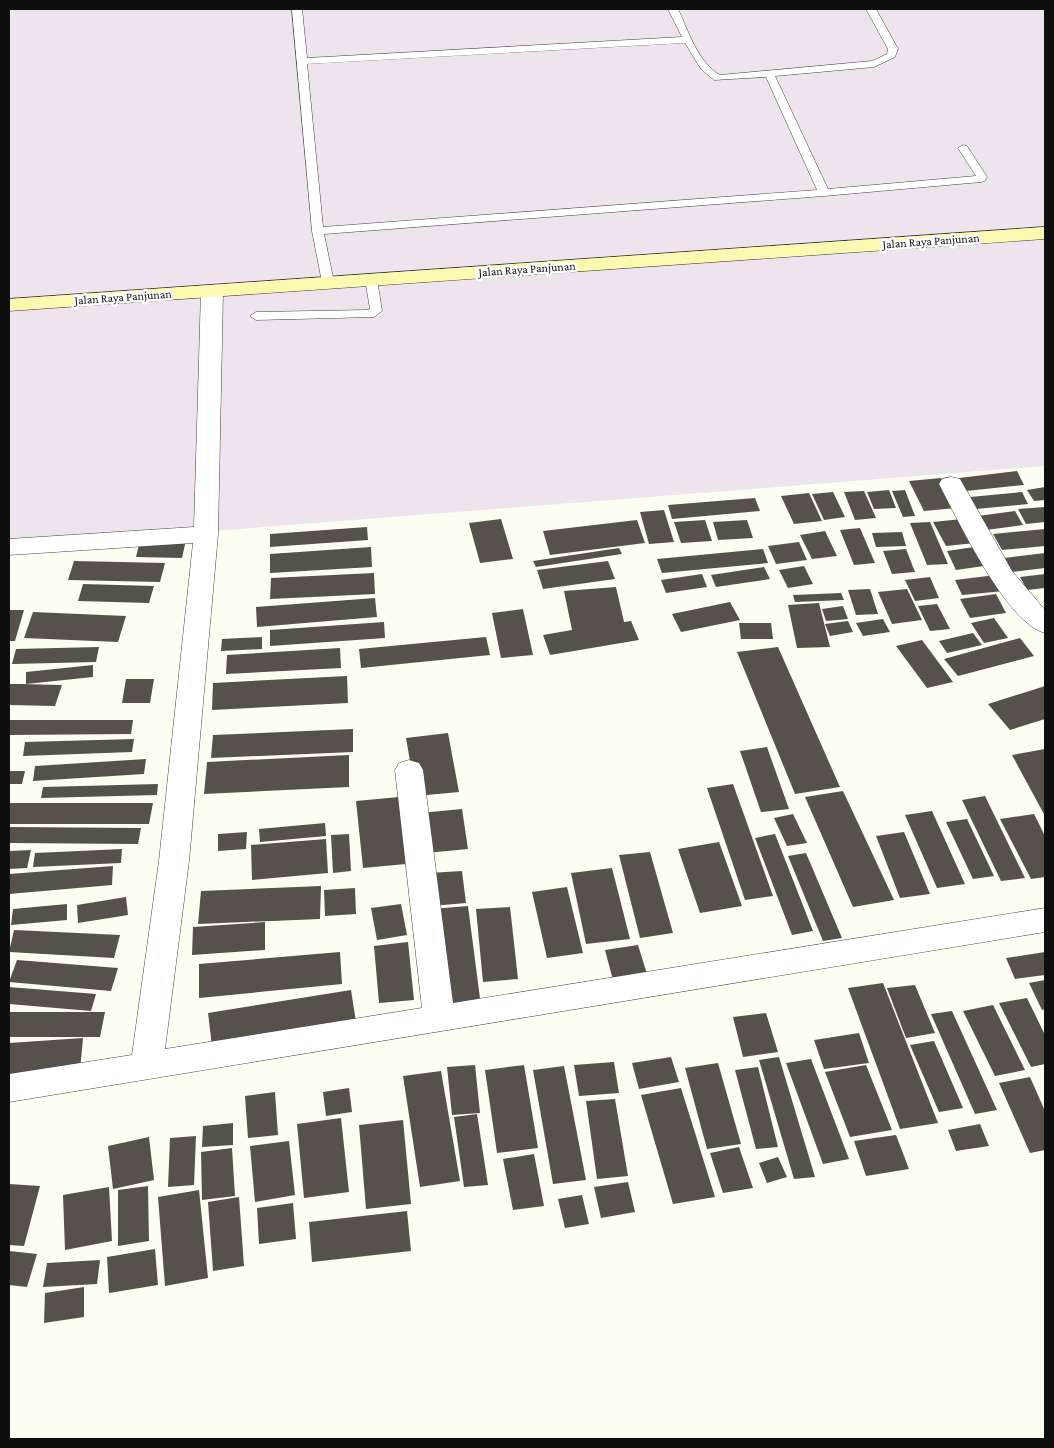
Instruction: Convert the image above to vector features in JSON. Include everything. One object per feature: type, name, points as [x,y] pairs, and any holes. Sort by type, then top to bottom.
[{"type":"main road","name":"Jalan Raya Panjunan","points":[[9,305],[212,292],[327,278],[371,280],[1045,233]]},
{"type":"street","points":[[147,1065],[174,861],[206,534],[212,292]]},
{"type":"street","points":[[951,484],[1005,582],[1020,600],[1045,624]]},
{"type":"street","points":[[9,547],[206,534]]},
{"type":"street","points":[[409,770],[439,1018]]},
{"type":"street","points":[[9,1088],[1045,920]]},
{"type":"lane","points":[[297,9],[318,231],[327,278]]},
{"type":"lane","points":[[673,9],[688,40],[709,74],[714,77],[874,64],[887,59],[892,56],[893,48],[871,9]]},
{"type":"lane","points":[[302,62],[688,40]]},
{"type":"lane","points":[[768,74],[824,193]]},
{"type":"lane","points":[[318,231],[824,193],[981,179],[982,177],[963,148]]},
{"type":"lane","points":[[256,316],[370,314],[376,310],[371,280]]},
{"type":"shaded area","points":[[9,9],[1045,9],[1045,466],[9,547]]},
{"type":"building","points":[[1017,471],[1024,485],[966,491],[959,478]]},
{"type":"building","points":[[941,478],[956,508],[924,511],[909,481]]},
{"type":"building","points":[[1045,487],[1045,500],[1034,501],[1027,490]]},
{"type":"building","points":[[889,490],[896,508],[874,509],[867,492]]},
{"type":"building","points":[[905,490],[915,516],[903,517],[892,491]]},
{"type":"building","points":[[864,491],[876,518],[855,520],[844,492]]},
{"type":"building","points":[[833,492],[845,517],[824,520],[812,494]]},
{"type":"building","points":[[1022,492],[1028,504],[976,509],[970,497]]},
{"type":"building","points":[[809,493],[822,521],[794,524],[781,496]]},
{"type":"building","points":[[755,498],[760,511],[672,519],[668,505]]},
{"type":"building","points":[[1045,507],[1045,522],[1026,524],[1018,509]]},
{"type":"building","points":[[664,510],[674,542],[649,544],[640,512]]},
{"type":"building","points":[[1015,511],[1023,525],[986,530],[978,516]]},
{"type":"building","points":[[501,519],[513,559],[480,563],[469,523]]},
{"type":"building","points":[[962,519],[975,543],[946,546],[933,522]]},
{"type":"building","points":[[637,520],[645,543],[550,555],[543,531]]},
{"type":"building","points":[[705,520],[712,541],[681,543],[674,522]]},
{"type":"building","points":[[747,520],[753,538],[718,540],[713,522]]},
{"type":"building","points":[[930,522],[948,564],[927,565],[910,523]]},
{"type":"building","points":[[367,527],[368,540],[270,547],[270,534]]},
{"type":"building","points":[[860,528],[875,563],[854,565],[840,530]]},
{"type":"building","points":[[1045,529],[1045,546],[1002,550],[993,534]]},
{"type":"building","points":[[825,531],[837,556],[812,559],[800,535]]},
{"type":"building","points":[[902,532],[906,546],[876,547],[872,533]]},
{"type":"building","points":[[140,540],[186,540],[182,558],[136,557]]},
{"type":"building","points":[[799,542],[807,560],[776,564],[768,546]]},
{"type":"building","points":[[371,547],[372,567],[270,573],[270,554]]},
{"type":"building","points":[[974,547],[984,566],[956,570],[947,551]]},
{"type":"building","points":[[619,548],[622,554],[536,567],[533,561]]},
{"type":"building","points":[[763,549],[768,563],[662,573],[657,559]]},
{"type":"building","points":[[906,549],[915,572],[892,574],[883,551]]},
{"type":"building","points":[[1045,553],[1045,568],[1012,572],[1004,558]]},
{"type":"building","points":[[74,561],[165,563],[160,582],[68,580]]},
{"type":"building","points":[[608,561],[615,579],[543,589],[537,570]]},
{"type":"building","points":[[804,566],[813,584],[788,588],[779,570]]},
{"type":"building","points":[[764,567],[770,579],[716,587],[711,575]]},
{"type":"building","points":[[374,573],[375,594],[270,599],[271,578]]},
{"type":"building","points":[[702,574],[707,587],[666,593],[661,580]]},
{"type":"building","points":[[1045,574],[1045,588],[1027,590],[1020,577]]},
{"type":"building","points":[[996,575],[1004,591],[962,595],[955,580]]},
{"type":"building","points":[[930,577],[939,598],[915,601],[905,580]]},
{"type":"building","points":[[83,584],[154,586],[149,603],[78,601]]},
{"type":"building","points":[[616,587],[624,622],[631,621],[639,640],[550,655],[543,635],[572,630],[564,591]]},
{"type":"building","points":[[870,589],[878,614],[856,615],[848,590]]},
{"type":"building","points":[[907,589],[922,620],[892,624],[878,592]]},
{"type":"building","points":[[841,593],[844,600],[795,602],[793,595]]},
{"type":"building","points":[[996,594],[1006,613],[970,618],[960,599]]},
{"type":"building","points":[[375,598],[377,617],[257,627],[256,607]]},
{"type":"building","points":[[730,602],[740,620],[681,632],[672,614]]},
{"type":"building","points":[[819,603],[830,647],[797,648],[788,605]]},
{"type":"building","points":[[937,604],[950,629],[930,631],[918,606]]},
{"type":"building","points":[[843,606],[848,619],[826,621],[822,609]]},
{"type":"building","points":[[523,609],[533,655],[501,658],[492,613]]},
{"type":"building","points":[[9,610],[24,610],[15,641],[9,641]]},
{"type":"building","points":[[33,612],[126,616],[118,642],[24,638]]},
{"type":"building","points":[[994,618],[1008,638],[984,643],[971,623]]},
{"type":"building","points":[[883,619],[890,632],[863,636],[856,623]]},
{"type":"building","points":[[848,621],[853,632],[830,636],[825,624]]},
{"type":"building","points":[[384,622],[385,638],[270,646],[270,630]]},
{"type":"building","points":[[739,623],[771,623],[773,639],[741,639]]},
{"type":"building","points":[[973,633],[982,645],[947,653],[939,641]]},
{"type":"building","points":[[262,637],[262,649],[221,651],[222,639]]},
{"type":"building","points":[[486,637],[490,655],[361,668],[359,649]]},
{"type":"building","points":[[1020,638],[1034,656],[958,676],[944,659]]},
{"type":"building","points":[[922,640],[953,682],[927,688],[896,646]]},
{"type":"building","points":[[99,647],[96,662],[12,664],[16,649]]},
{"type":"building","points":[[778,647],[840,787],[795,794],[737,652]]},
{"type":"building","points":[[340,648],[341,668],[226,674],[227,655]]},
{"type":"building","points":[[93,665],[93,677],[26,684],[26,672]]},
{"type":"building","points":[[347,676],[348,703],[212,710],[213,683]]},
{"type":"building","points":[[126,679],[154,679],[150,703],[122,703]]},
{"type":"building","points":[[9,684],[62,685],[55,706],[9,705]]},
{"type":"building","points":[[1045,686],[1045,719],[1010,730],[988,704]]},
{"type":"building","points":[[9,720],[133,720],[131,734],[9,735]]},
{"type":"building","points":[[353,729],[353,752],[211,758],[213,735]]},
{"type":"building","points":[[448,733],[459,792],[416,796],[406,738]]},
{"type":"building","points":[[134,739],[132,752],[23,756],[25,742]]},
{"type":"building","points":[[767,747],[789,809],[761,812],[740,751]]},
{"type":"building","points":[[1045,749],[1045,816],[1012,755]]},
{"type":"building","points":[[349,755],[349,787],[204,794],[207,762]]},
{"type":"building","points":[[146,759],[144,774],[33,781],[35,766]]},
{"type":"building","points":[[9,771],[25,771],[22,784],[9,784]]},
{"type":"building","points":[[158,784],[157,795],[41,798],[43,787]]},
{"type":"building","points":[[733,784],[773,896],[745,900],[707,788]]},
{"type":"building","points":[[843,791],[894,900],[853,907],[805,797]]},
{"type":"building","points":[[985,796],[1025,878],[1001,881],[962,800]]},
{"type":"building","points":[[399,797],[406,864],[363,868],[356,801]]},
{"type":"building","points":[[9,803],[153,803],[149,824],[9,824]]},
{"type":"building","points":[[462,809],[468,849],[426,853],[420,813]]},
{"type":"building","points":[[932,811],[965,884],[937,888],[905,815]]},
{"type":"building","points":[[793,814],[807,843],[787,846],[774,818]]},
{"type":"building","points":[[1034,814],[1045,836],[1045,877],[1031,879],[1000,819]]},
{"type":"building","points":[[967,819],[994,876],[973,879],[946,822]]},
{"type":"building","points":[[325,823],[326,836],[260,842],[259,829]]},
{"type":"building","points":[[9,827],[141,828],[138,844],[9,843]]},
{"type":"building","points":[[247,832],[246,849],[218,851],[218,834]]},
{"type":"building","points":[[904,832],[930,894],[900,898],[876,836]]},
{"type":"building","points":[[349,834],[351,871],[333,873],[331,835]]},
{"type":"building","points":[[775,834],[813,931],[792,935],[755,838]]},
{"type":"building","points":[[326,839],[328,873],[252,880],[251,845]]},
{"type":"building","points":[[719,842],[742,906],[700,913],[678,849]]},
{"type":"building","points":[[122,849],[121,863],[33,867],[35,853]]},
{"type":"building","points":[[31,850],[27,868],[9,869],[9,851]]},
{"type":"building","points":[[650,852],[673,933],[640,938],[619,855]]},
{"type":"building","points":[[806,853],[842,938],[823,941],[788,856]]},
{"type":"building","points":[[113,866],[112,885],[9,894],[9,874]]},
{"type":"building","points":[[612,868],[630,939],[586,944],[571,873]]},
{"type":"building","points":[[462,871],[466,903],[432,906],[429,873]]},
{"type":"building","points":[[321,886],[320,919],[198,924],[201,891]]},
{"type":"building","points":[[567,887],[583,953],[547,958],[532,892]]},
{"type":"building","points":[[355,888],[356,914],[325,916],[324,890]]},
{"type":"building","points":[[126,897],[128,915],[78,923],[77,905]]},
{"type":"building","points":[[67,904],[67,920],[11,925],[13,909]]},
{"type":"building","points":[[401,904],[407,935],[377,940],[371,908]]},
{"type":"building","points":[[468,906],[481,1006],[444,1010],[432,909]]},
{"type":"building","points":[[510,907],[518,979],[483,982],[476,909]]},
{"type":"building","points":[[265,922],[265,950],[192,955],[193,927]]},
{"type":"building","points":[[14,930],[120,935],[114,958],[9,952]]},
{"type":"building","points":[[408,942],[414,1000],[379,1003],[374,946]]},
{"type":"building","points":[[638,945],[647,974],[613,980],[605,950]]},
{"type":"building","points":[[340,952],[342,984],[199,998],[199,964]]},
{"type":"building","points":[[1045,952],[1045,975],[1015,979],[1006,958]]},
{"type":"building","points":[[17,960],[118,968],[111,991],[9,982]]},
{"type":"building","points":[[1045,980],[1045,1009],[1042,1010],[1029,983]]},
{"type":"building","points":[[883,983],[938,1123],[900,1129],[848,988]]},
{"type":"building","points":[[915,985],[935,1033],[906,1038],[887,988]]},
{"type":"building","points":[[9,987],[96,994],[91,1011],[9,1004]]},
{"type":"building","points":[[351,990],[356,1022],[212,1046],[208,1013]]},
{"type":"building","points":[[1027,998],[1045,1035],[1045,1064],[1031,1067],[999,1003]]},
{"type":"building","points":[[993,1005],[1025,1070],[995,1076],[963,1011]]},
{"type":"building","points":[[952,1011],[997,1110],[975,1114],[931,1014]]},
{"type":"building","points":[[9,1012],[105,1012],[100,1037],[9,1037]]},
{"type":"building","points":[[766,1013],[778,1052],[743,1057],[733,1017]]},
{"type":"building","points":[[859,1033],[869,1063],[824,1069],[814,1040]]},
{"type":"building","points":[[83,1038],[80,1070],[9,1075],[9,1043]]},
{"type":"building","points":[[934,1041],[963,1108],[939,1112],[910,1045]]},
{"type":"building","points":[[671,1057],[679,1082],[639,1089],[632,1063]]},
{"type":"building","points":[[779,1057],[815,1177],[794,1179],[759,1060]]},
{"type":"building","points":[[811,1059],[849,1159],[823,1164],[786,1063]]},
{"type":"building","points":[[614,1062],[619,1093],[579,1096],[574,1065]]},
{"type":"building","points":[[718,1063],[741,1144],[707,1149],[685,1068]]},
{"type":"building","points":[[475,1065],[480,1113],[452,1115],[447,1067]]},
{"type":"building","points":[[524,1065],[538,1148],[497,1153],[485,1070]]},
{"type":"building","points":[[866,1065],[892,1130],[850,1137],[825,1072]]},
{"type":"building","points":[[564,1066],[586,1180],[553,1184],[533,1070]]},
{"type":"building","points":[[758,1067],[778,1147],[756,1149],[735,1070]]},
{"type":"building","points":[[441,1071],[460,1181],[420,1187],[403,1076]]},
{"type":"building","points":[[1030,1077],[1045,1111],[1045,1150],[1030,1153],[999,1083]]},
{"type":"building","points":[[349,1088],[352,1112],[326,1116],[323,1092]]},
{"type":"building","points":[[681,1088],[715,1197],[673,1204],[641,1095]]},
{"type":"building","points":[[275,1092],[278,1135],[248,1138],[245,1096]]},
{"type":"building","points":[[615,1099],[628,1176],[597,1179],[586,1101]]},
{"type":"building","points":[[477,1114],[488,1185],[464,1187],[454,1117]]},
{"type":"building","points":[[341,1118],[349,1192],[304,1198],[297,1124]]},
{"type":"building","points":[[403,1120],[411,1204],[366,1209],[359,1125]]},
{"type":"building","points":[[233,1123],[233,1145],[202,1147],[203,1126]]},
{"type":"building","points":[[980,1124],[989,1146],[956,1151],[948,1130]]},
{"type":"building","points":[[896,1135],[909,1169],[866,1176],[854,1141]]},
{"type":"building","points":[[196,1136],[194,1185],[168,1187],[170,1138]]},
{"type":"building","points":[[149,1137],[154,1180],[113,1189],[108,1146]]},
{"type":"building","points":[[289,1141],[295,1195],[255,1202],[250,1146]]},
{"type":"building","points":[[739,1147],[753,1188],[723,1193],[710,1153]]},
{"type":"building","points":[[232,1148],[235,1196],[202,1200],[201,1152]]},
{"type":"building","points":[[534,1154],[544,1206],[513,1210],[503,1159]]},
{"type":"building","points":[[778,1157],[787,1177],[767,1183],[759,1163]]},
{"type":"building","points":[[628,1182],[635,1212],[601,1218],[594,1187]]},
{"type":"building","points":[[9,1184],[40,1186],[24,1246],[9,1245]]},
{"type":"building","points":[[148,1186],[149,1241],[118,1246],[118,1190]]},
{"type":"building","points":[[109,1187],[112,1241],[65,1250],[63,1195]]},
{"type":"building","points":[[199,1190],[208,1278],[165,1286],[158,1197]]},
{"type":"building","points":[[582,1195],[589,1224],[565,1228],[558,1199]]},
{"type":"building","points":[[239,1197],[244,1266],[213,1271],[208,1202]]},
{"type":"building","points":[[293,1203],[296,1239],[259,1244],[257,1208]]},
{"type":"building","points":[[407,1211],[411,1251],[312,1262],[309,1222]]},
{"type":"building","points":[[155,1249],[158,1285],[109,1293],[107,1257]]},
{"type":"building","points":[[9,1251],[37,1254],[27,1287],[9,1285]]},
{"type":"building","points":[[100,1260],[97,1284],[43,1287],[47,1263]]},
{"type":"building","points":[[84,1287],[84,1317],[44,1323],[45,1293]]}]
